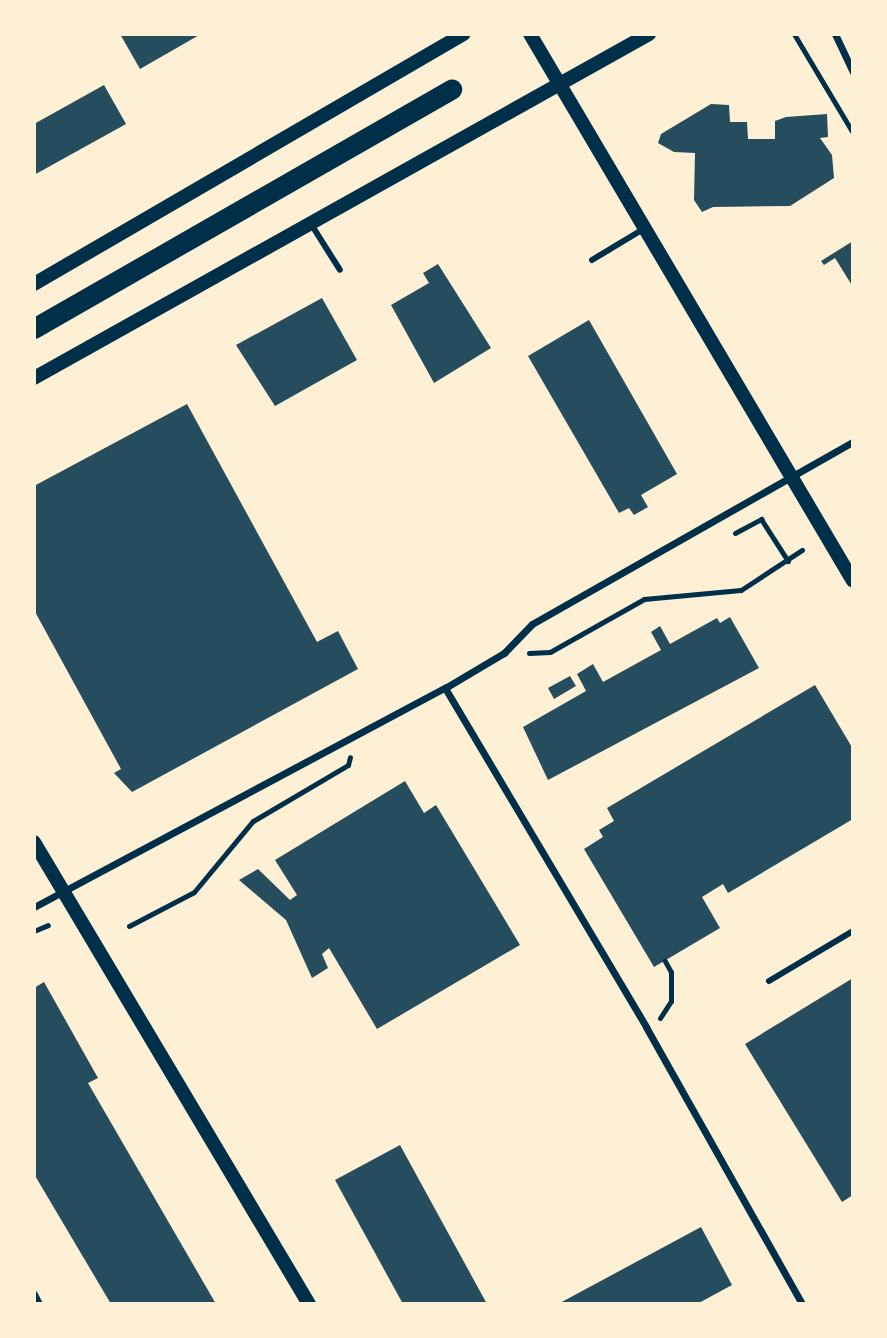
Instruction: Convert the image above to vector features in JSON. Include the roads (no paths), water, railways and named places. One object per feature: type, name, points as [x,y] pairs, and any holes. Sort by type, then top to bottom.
[{"type":"main road","points":[[34,329],[452,90]]},
{"type":"street","points":[[34,284],[464,34]]},
{"type":"street","points":[[530,34],[853,581]]},
{"type":"street","points":[[34,378],[649,34]]},
{"type":"street","points":[[835,34],[853,72]]},
{"type":"street","points":[[34,907],[361,730],[445,688],[504,653],[532,624],[853,442]]},
{"type":"street","points":[[445,688],[646,1027],[730,1184],[802,1304]]},
{"type":"street","points":[[34,842],[309,1304]]},
{"type":"street","points":[[34,1294],[39,1304]]},
{"type":"lane","points":[[311,224],[340,270]]},
{"type":"lane","points":[[592,260],[645,228]]},
{"type":"lane","points":[[769,981],[853,931]]}]
